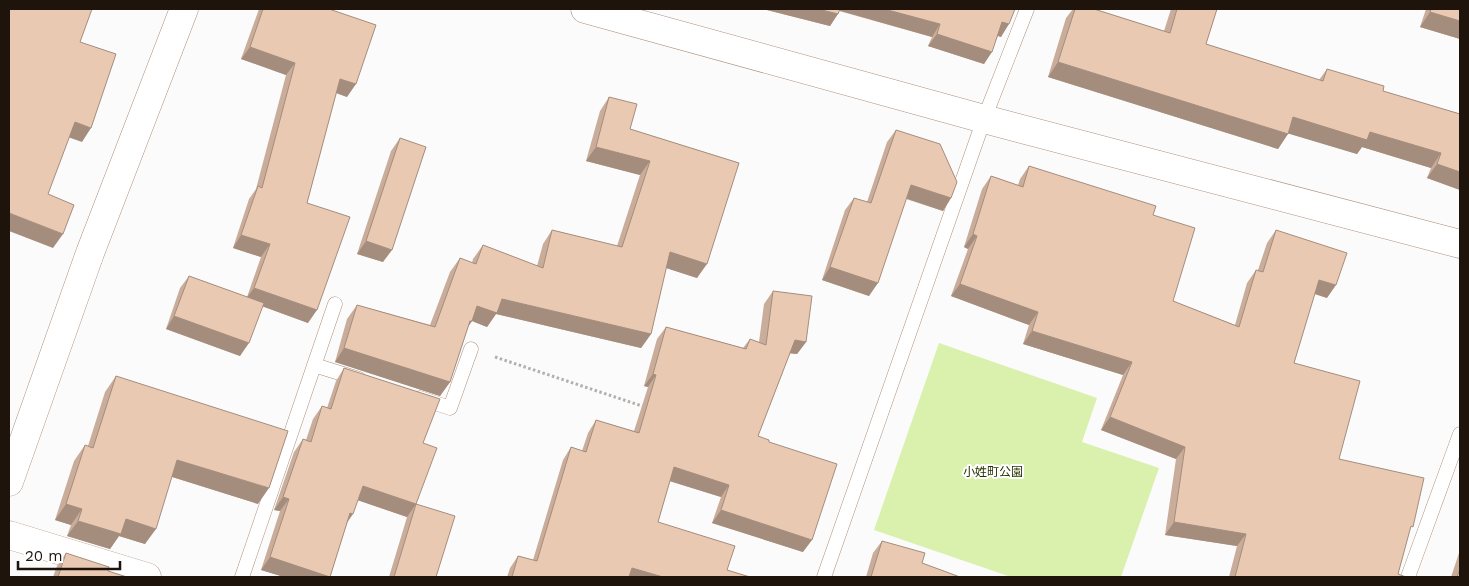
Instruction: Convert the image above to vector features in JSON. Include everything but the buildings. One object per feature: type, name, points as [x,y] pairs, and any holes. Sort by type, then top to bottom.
[{"type":"street","points":[[9,482],[90,253],[184,9]]},
{"type":"street","points":[[585,9],[984,118],[1460,244]]},
{"type":"street","points":[[9,535],[147,577]]},
{"type":"lane","points":[[824,577],[984,118],[1027,9]]},
{"type":"lane","points":[[242,577],[335,304]]},
{"type":"lane","points":[[405,394],[450,408],[471,349]]},
{"type":"lane","points":[[314,365],[368,382]]},
{"type":"lane","points":[[1408,577],[1460,434]]},
{"type":"path","points":[[471,349],[651,409]]},
{"type":"green space","name":"小姓町公園","points":[[939,343],[1097,398],[1082,442],[1159,468],[1121,577],[1011,577],[874,530]]}]
